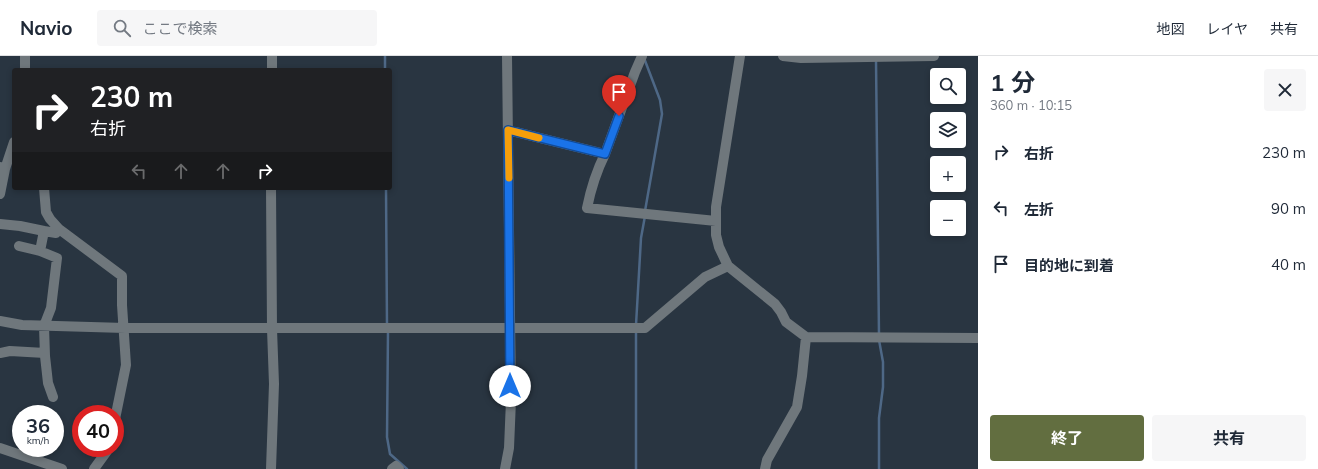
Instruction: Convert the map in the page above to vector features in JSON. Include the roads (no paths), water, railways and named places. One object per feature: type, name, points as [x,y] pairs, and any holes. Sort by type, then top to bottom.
[{"type":"street","points":[[25,56],[25,68]]},
{"type":"street","points":[[272,56],[272,68]]},
{"type":"street","points":[[505,469],[509,440],[510,328],[508,56]]},
{"type":"street","points":[[642,56],[605,154],[590,188],[587,208],[716,221]]},
{"type":"street","points":[[740,56],[716,207],[716,235],[718,247],[728,266],[774,304],[781,312],[786,322],[806,338],[978,338]]},
{"type":"street","points":[[783,56],[801,58],[934,56]]},
{"type":"street","points":[[508,130],[605,154]]},
{"type":"street","points":[[0,194],[2,168],[12,146]]},
{"type":"street","points":[[44,190],[46,212],[59,229],[122,276],[122,305],[126,365],[118,405]]},
{"type":"street","points":[[271,190],[274,384],[271,469]]},
{"type":"street","points":[[0,224],[56,233],[59,229]]},
{"type":"street","points":[[40,251],[44,231]]},
{"type":"street","points":[[19,246],[40,251],[57,258],[51,308],[44,326],[48,383],[53,397]]},
{"type":"street","points":[[0,321],[22,325],[124,328],[645,328],[705,278],[728,266]]},
{"type":"street","points":[[765,469],[767,460],[796,407],[802,376],[806,338]]},
{"type":"street","points":[[0,353],[10,351],[45,353]]},
{"type":"street","points":[[0,448],[62,469]]},
{"type":"street","points":[[94,469],[103,457]]},
{"type":"street","points":[[392,469],[396,466],[399,469]]},
{"type":"waterway","points":[[385,56],[385,68]]},
{"type":"waterway","points":[[644,58],[660,100],[662,114],[645,211]]},
{"type":"waterway","points":[[876,60],[879,335]]},
{"type":"waterway","points":[[386,190],[387,326]]},
{"type":"waterway","points":[[636,325],[641,238],[645,216]]},
{"type":"waterway","points":[[636,330],[636,469]]},
{"type":"waterway","points":[[388,331],[387,437],[390,454],[407,469]]},
{"type":"waterway","points":[[879,340],[883,362],[883,387],[879,418],[879,469]]}]
